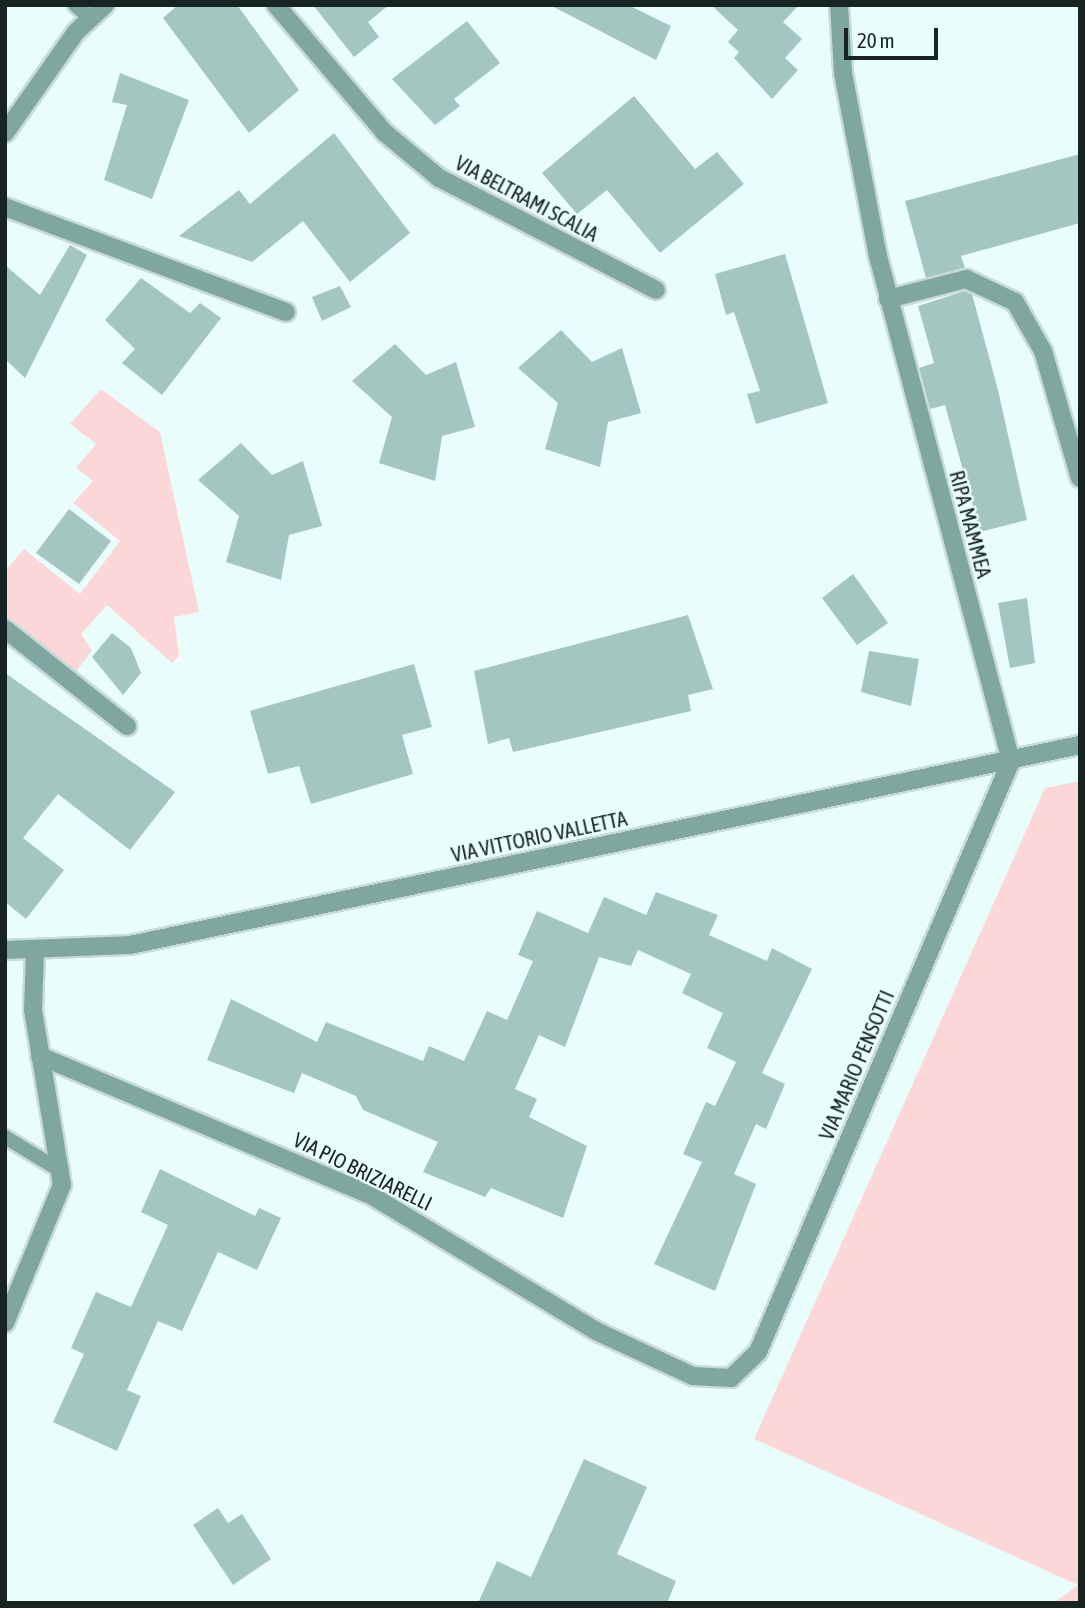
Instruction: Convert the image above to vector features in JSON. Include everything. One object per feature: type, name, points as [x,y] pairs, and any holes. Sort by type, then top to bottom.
[{"type":"street","points":[[5,133],[89,17],[105,5]]},
{"type":"street","name":"VIA BELTRAMI SCALIA","points":[[276,5],[384,132],[439,178],[656,290]]},
{"type":"street","name":"RIPA MAMMEA","points":[[839,5],[846,90],[888,299],[1012,761]]},
{"type":"street","points":[[5,207],[286,312]]},
{"type":"street","points":[[888,299],[967,279],[1015,302],[1038,338],[1080,478]]},
{"type":"street","points":[[5,629],[127,726]]},
{"type":"street","name":"VIA VITTORIO VALLETTA","points":[[5,950],[35,952],[130,945],[1080,745]]},
{"type":"street","name":"VIA MARIO PENSOTTI","points":[[731,1378],[758,1352],[1012,761]]},
{"type":"street","points":[[5,1323],[56,1210],[61,1171],[40,1056],[35,952]]},
{"type":"street","name":"VIA PIO BRIZIARELLI","points":[[40,1056],[369,1194],[596,1331],[693,1376],[731,1378]]},
{"type":"lane","points":[[75,5],[89,17]]},
{"type":"lane","points":[[5,1137],[61,1171]]},
{"type":"shaded area","points":[[101,389],[160,432],[199,612],[174,617],[179,656],[172,663],[107,605],[81,634],[92,650],[73,676],[5,619],[5,571],[24,549],[80,594],[120,541],[73,503],[93,481],[76,468],[96,444],[70,424]]},
{"type":"shaded area","points":[[1080,781],[1080,1603],[1054,1603],[1078,1585],[754,1439],[1045,788]]},
{"type":"building","points":[[178,5],[237,5],[299,90],[249,133],[163,18]]},
{"type":"building","points":[[313,5],[389,5],[368,22],[379,37],[354,57]]},
{"type":"building","points":[[550,5],[628,5],[671,26],[656,60]]},
{"type":"building","points":[[711,5],[799,5],[783,22],[802,39],[785,58],[798,70],[772,99],[734,58],[739,52],[728,42],[738,30]]},
{"type":"building","points":[[467,21],[500,63],[454,99],[460,106],[435,125],[392,79]]},
{"type":"building","points":[[120,73],[189,100],[152,199],[104,180],[127,105],[112,102]]},
{"type":"building","points":[[634,96],[695,169],[717,152],[744,184],[660,253],[607,190],[577,214],[542,173]]},
{"type":"building","points":[[334,133],[410,233],[350,282],[303,221],[252,262],[179,236],[239,190],[250,204]]},
{"type":"building","points":[[1080,154],[1080,223],[961,256],[965,268],[926,278],[905,201]]},
{"type":"building","points":[[70,245],[87,255],[25,378],[5,359],[5,265],[40,295]]},
{"type":"building","points":[[785,254],[828,403],[756,424],[747,394],[760,391],[734,312],[726,315],[715,274]]},
{"type":"building","points":[[141,278],[190,313],[200,303],[221,318],[162,395],[122,363],[135,349],[105,320]]},
{"type":"building","points":[[340,286],[351,307],[322,321],[312,297]]},
{"type":"building","points":[[965,291],[972,294],[998,390],[1027,520],[980,532],[945,405],[930,409],[919,368],[934,363],[918,306]]},
{"type":"building","points":[[561,330],[592,362],[622,348],[641,413],[608,422],[600,467],[545,449],[558,403],[518,368]]},
{"type":"building","points":[[395,344],[426,375],[456,362],[475,427],[442,436],[435,481],[379,463],[392,417],[352,381]]},
{"type":"building","points":[[241,443],[272,475],[303,461],[322,526],[289,535],[281,580],[226,562],[239,516],[198,480]]},
{"type":"building","points":[[69,509],[111,541],[79,584],[36,553]]},
{"type":"building","points":[[853,574],[888,623],[857,645],[822,598]]},
{"type":"building","points":[[1027,598],[1035,663],[1010,668],[998,603]]},
{"type":"building","points":[[688,615],[713,689],[688,695],[691,711],[513,752],[509,738],[488,744],[474,671]]},
{"type":"building","points":[[112,633],[131,648],[141,673],[123,695],[92,657]]},
{"type":"building","points":[[869,651],[919,659],[911,706],[861,692]]},
{"type":"building","points":[[414,664],[432,727],[402,735],[413,774],[311,804],[299,766],[268,774],[250,711]]},
{"type":"building","points":[[5,673],[175,792],[130,850],[58,794],[23,838],[64,870],[26,919],[5,902]]},
{"type":"building","points":[[656,892],[718,915],[709,935],[767,961],[772,948],[812,969],[762,1073],[785,1084],[766,1129],[756,1124],[734,1174],[756,1184],[715,1291],[654,1264],[702,1162],[683,1154],[706,1102],[715,1106],[736,1062],[707,1048],[723,1013],[682,993],[691,974],[638,950],[631,966],[599,957],[565,1047],[539,1035],[515,1089],[537,1099],[529,1117],[587,1146],[563,1218],[491,1188],[485,1197],[423,1172],[438,1142],[363,1110],[356,1096],[302,1073],[294,1093],[207,1060],[231,999],[317,1042],[326,1022],[423,1061],[429,1046],[464,1061],[487,1011],[507,1020],[533,961],[518,955],[537,911],[588,933],[604,897],[646,915]]},
{"type":"building","points":[[160,1169],[255,1216],[259,1208],[281,1218],[257,1270],[218,1252],[182,1331],[158,1321],[127,1390],[141,1396],[117,1451],[53,1422],[84,1354],[71,1348],[96,1292],[131,1307],[168,1225],[141,1212]]},
{"type":"building","points":[[584,1459],[647,1487],[617,1554],[676,1581],[667,1603],[478,1603],[497,1561],[531,1577]]},
{"type":"building","points":[[218,1508],[228,1523],[242,1514],[271,1559],[233,1585],[193,1525]]}]
